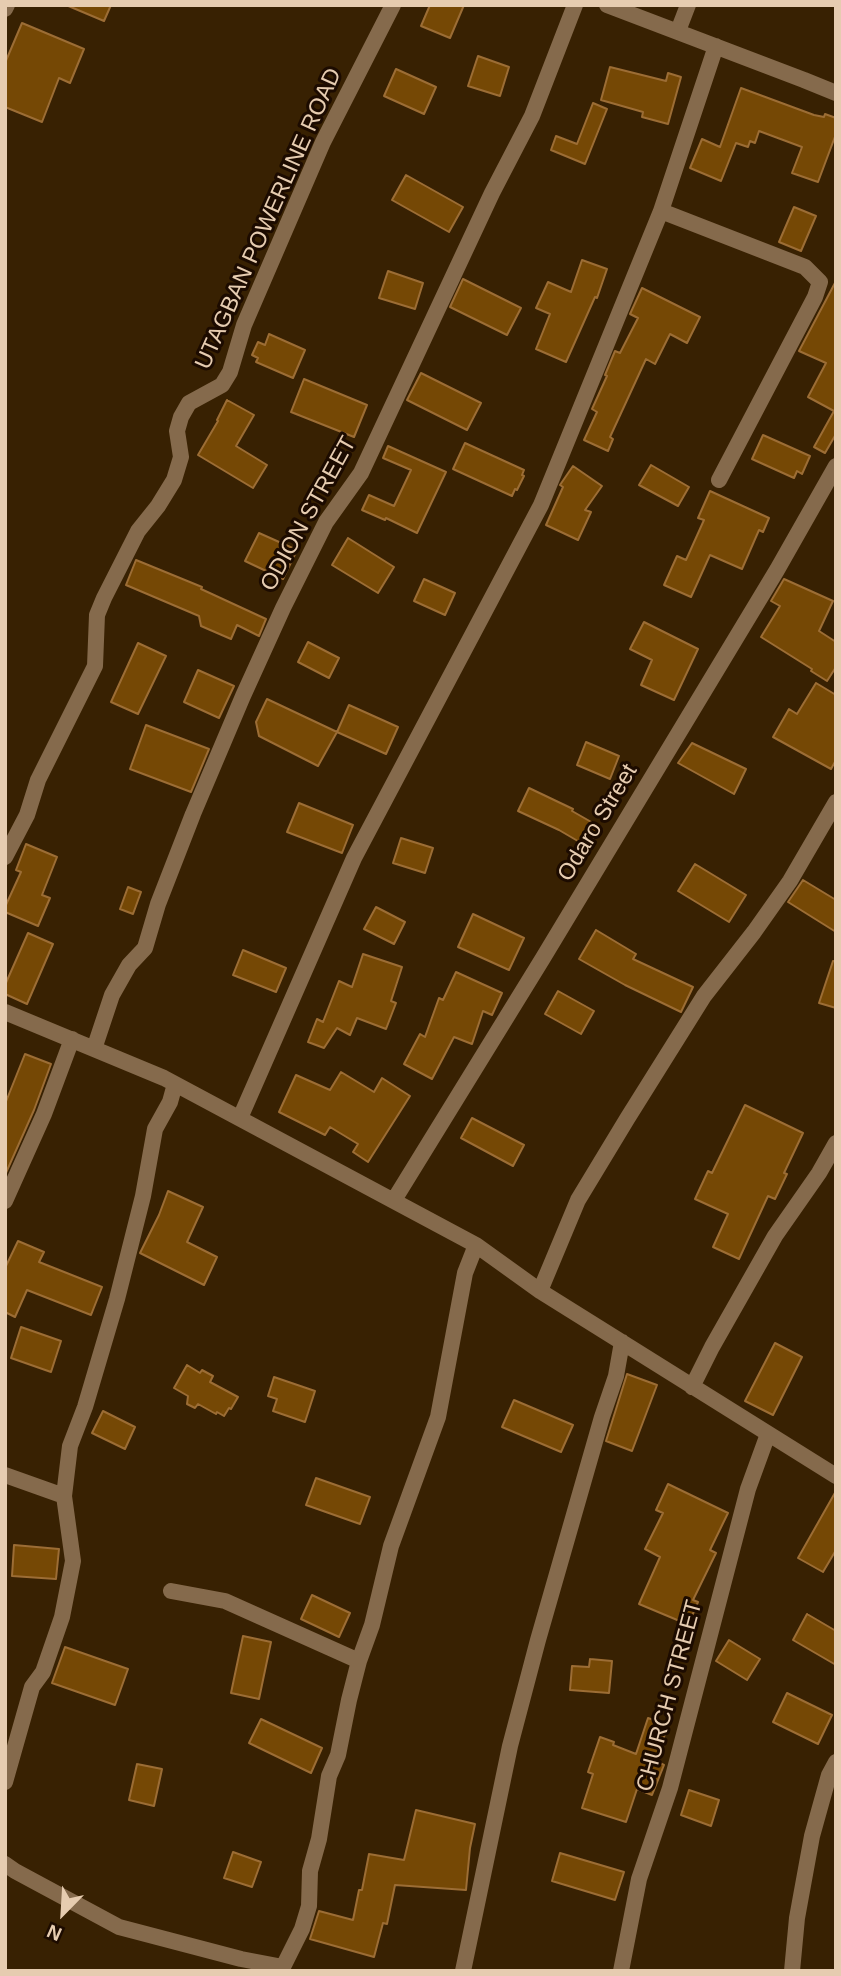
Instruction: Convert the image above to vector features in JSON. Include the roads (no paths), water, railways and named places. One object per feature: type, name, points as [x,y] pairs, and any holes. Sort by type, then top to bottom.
[{"type":"street","name":"UTAGBAN POWERLINE ROAD","points":[[5,857],[27,816],[38,780],[95,666],[97,615],[104,598],[138,531],[174,480],[181,457],[177,431],[181,417],[189,403],[222,385],[230,372],[244,326],[323,142],[393,5]]},
{"type":"street","name":"ODION STREET","points":[[94,1049],[112,995],[129,965],[145,948],[158,904],[193,814],[283,608],[326,522],[361,473],[487,205],[533,116],[575,5]]},
{"type":"street","points":[[607,5],[835,89]]},
{"type":"street","points":[[678,31],[688,5]]},
{"type":"street","points":[[240,1118],[354,858],[541,505],[660,211],[716,46]]},
{"type":"street","points":[[660,211],[805,267],[820,282],[719,480]]},
{"type":"street","name":"Odaro Street","points":[[394,1200],[543,958],[770,581],[836,466]]},
{"type":"street","points":[[540,1291],[578,1200],[627,1119],[704,996],[790,881],[836,803]]},
{"type":"street","points":[[5,1012],[175,1084],[476,1245],[540,1291],[832,1471]]},
{"type":"street","points":[[5,1201],[44,1114],[72,1039]]},
{"type":"street","points":[[5,1782],[32,1687],[43,1672],[62,1616],[73,1561],[64,1496],[70,1446],[85,1407],[117,1298],[144,1196],[155,1129],[170,1102],[175,1084]]},
{"type":"street","points":[[692,1387],[775,1236],[819,1173],[836,1143]]},
{"type":"street","points":[[5,1864],[119,1927],[282,1969],[302,1929],[309,1906],[310,1871],[319,1839],[329,1776],[338,1755],[359,1661],[372,1625],[391,1546],[438,1417],[465,1273],[476,1245]]},
{"type":"street","points":[[463,1971],[510,1746],[541,1627],[616,1376],[622,1342]]},
{"type":"street","name":"CHURCH STREET","points":[[621,1971],[639,1879],[670,1788],[748,1489],[768,1434]]},
{"type":"street","points":[[5,1475],[64,1496]]},
{"type":"street","points":[[171,1591],[226,1601],[359,1661]]},
{"type":"street","points":[[792,1971],[797,1918],[812,1836],[836,1762]]}]
